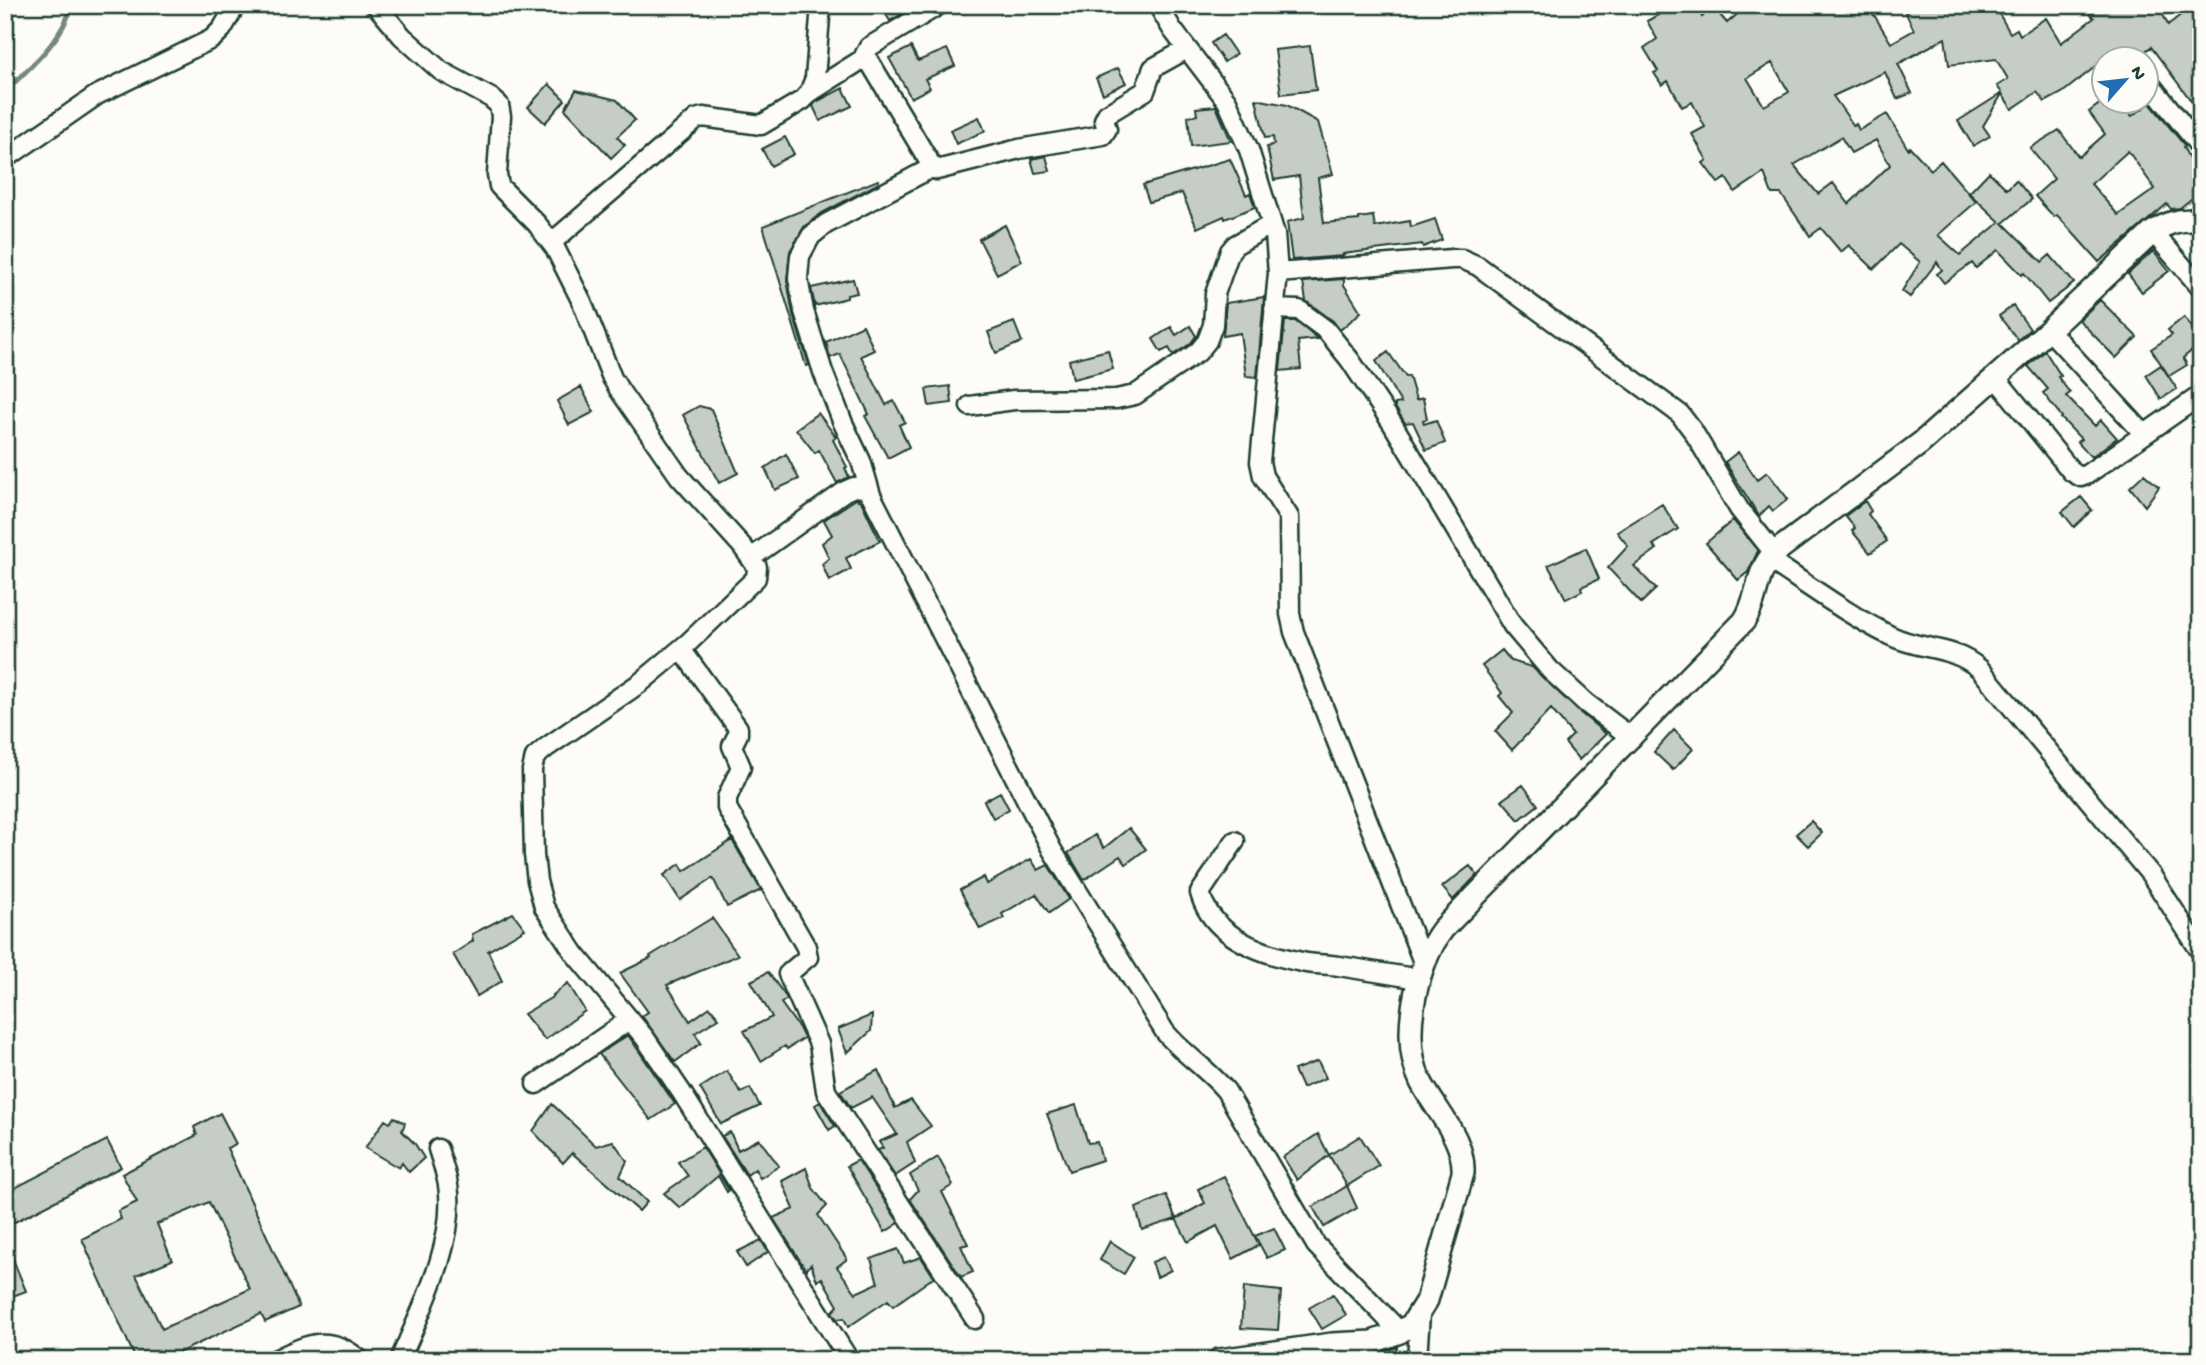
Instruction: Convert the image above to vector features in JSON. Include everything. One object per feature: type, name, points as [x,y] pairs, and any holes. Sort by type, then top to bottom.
[{"type":"street","points":[[12,154],[105,91],[212,38],[222,30],[236,5]]},
{"type":"street","points":[[376,5],[402,36],[441,71],[499,105],[501,116],[497,180],[507,195],[537,224],[551,243],[582,302],[616,384],[679,476],[757,567],[756,578],[681,649],[640,682],[547,747],[532,762],[537,881],[544,907],[575,954],[645,1038],[849,1360]]},
{"type":"street","points":[[809,93],[815,78],[821,5]]},
{"type":"street","points":[[939,5],[869,47],[866,57],[933,167],[941,170],[1012,151],[1103,135],[1107,129],[1104,120],[1107,114],[1145,91],[1153,68],[1187,49]]},
{"type":"street","points":[[1158,5],[1187,49],[1227,101],[1249,150],[1272,224],[1277,246],[1278,272],[1260,462],[1263,476],[1289,517],[1292,623],[1421,971]]},
{"type":"street","points":[[551,243],[696,119],[704,117],[761,125],[768,123],[866,57]]},
{"type":"street","points":[[2160,96],[2201,148]]},
{"type":"street","points":[[933,167],[826,224],[811,236],[800,256],[798,278],[804,311],[823,372],[861,461],[871,495],[1052,850],[1165,1032],[1226,1091],[1317,1245],[1400,1332]]},
{"type":"street","points":[[1219,1360],[1332,1344],[1372,1342],[1400,1332],[1412,1324],[1427,1300],[1463,1172],[1464,1158],[1420,1080],[1414,1062],[1411,1025],[1421,971],[1431,944],[1744,621],[1755,603],[1759,577],[1771,556],[1921,443],[2049,330],[2153,232],[2177,221],[2201,221]]},
{"type":"street","points":[[970,406],[1014,400],[1116,400],[1135,395],[1198,352],[1207,341],[1213,325],[1215,294],[1230,251],[1235,245],[1272,224]]},
{"type":"street","points":[[2153,232],[2201,288]]},
{"type":"street","points":[[1278,272],[1452,259],[1462,259],[1478,266],[1680,415],[1693,431],[1739,509],[1771,556],[1892,637],[1954,652],[1980,669],[2145,867],[2201,952]]},
{"type":"street","points":[[1274,309],[1300,310],[1326,330],[1350,360],[1392,423],[1513,626],[1550,670],[1632,738]]},
{"type":"street","points":[[2049,330],[2144,434]]},
{"type":"street","points":[[1996,377],[2076,475],[2086,475],[2201,395]]},
{"type":"street","points":[[751,558],[845,491],[854,487],[863,488],[871,495]]},
{"type":"street","points":[[681,649],[738,728],[732,746],[741,767],[727,798],[727,808],[806,947],[808,957],[789,972],[788,978],[819,1044],[826,1091],[975,1319]]},
{"type":"street","points":[[1235,841],[1200,893],[1208,914],[1223,930],[1252,948],[1304,963],[1421,971]]},
{"type":"street","points":[[536,1084],[629,1020]]},
{"type":"street","points":[[400,1360],[436,1270],[449,1220],[449,1186],[438,1149]]},
{"type":"street","points":[[1417,1360],[1420,1313]]},
{"type":"street","points":[[275,1360],[309,1343],[332,1345],[351,1352],[360,1360]]},
{"type":"building","points":[[880,5],[916,5],[890,21]]},
{"type":"building","points":[[1676,5],[1696,5],[1702,17],[1713,7],[1727,23],[1748,5],[1868,5],[1891,43],[1914,30],[1902,5],[1994,5],[2010,33],[2017,29],[2020,35],[2046,18],[2061,43],[2094,18],[2090,14],[2106,5],[2158,5],[2168,25],[2193,5],[2201,5],[2201,114],[2160,59],[2160,46],[2090,46],[2090,71],[2062,93],[2045,102],[2037,92],[2012,109],[2002,94],[1983,126],[1990,136],[1973,146],[1958,121],[2002,93],[1997,86],[2008,79],[1996,59],[1949,65],[1945,38],[1898,64],[1912,93],[1897,99],[1885,72],[1833,96],[1859,130],[1887,114],[1908,149],[1910,147],[1931,170],[1941,161],[1976,202],[1938,235],[1960,255],[2000,222],[1969,193],[1989,172],[2007,189],[2016,180],[2032,199],[2003,223],[2042,262],[2050,255],[2074,283],[2048,303],[2024,273],[2022,275],[1998,250],[1976,268],[1972,263],[1944,283],[1937,274],[1942,270],[1937,262],[1910,297],[1902,291],[1920,262],[1899,244],[1874,269],[1849,245],[1841,252],[1821,228],[1810,236],[1781,194],[1772,194],[1764,173],[1735,192],[1726,178],[1718,183],[1703,163],[1707,160],[1692,134],[1705,127],[1692,102],[1682,107],[1668,81],[1662,85],[1654,73],[1658,71],[1644,48],[1657,39],[1647,21]],"holes":[[[1772,63],[1789,92],[1764,106],[1747,78]],[[1841,137],[1851,153],[1876,140],[1890,165],[1849,204],[1833,183],[1818,194],[1794,165]]]},
{"type":"building","points":[[1223,35],[1236,54],[1224,62],[1211,43]]},
{"type":"building","points":[[1310,46],[1316,90],[1281,94],[1275,50]]},
{"type":"building","points":[[911,47],[918,61],[947,49],[955,66],[925,79],[930,88],[911,98],[889,58]]},
{"type":"building","points":[[1118,68],[1126,83],[1103,94],[1096,78]]},
{"type":"building","points":[[549,84],[565,100],[545,123],[528,107]]},
{"type":"building","points":[[843,88],[852,106],[820,121],[813,106]]},
{"type":"building","points":[[576,90],[617,100],[635,120],[617,137],[625,145],[611,158],[565,109]]},
{"type":"building","points":[[1256,99],[1287,105],[1318,122],[1333,174],[1318,178],[1324,223],[1373,216],[1375,227],[1410,221],[1411,227],[1435,219],[1442,240],[1423,247],[1422,244],[1343,256],[1292,260],[1287,222],[1304,218],[1299,176],[1274,180],[1267,147],[1274,144],[1273,137],[1265,138]]},
{"type":"building","points":[[1216,106],[1231,141],[1191,146],[1188,116],[1197,115],[1196,108]]},
{"type":"building","points":[[2160,115],[2185,146],[2183,147],[2190,160],[2201,175],[2201,191],[2180,208],[2171,209],[2167,204],[2099,262],[2057,215],[2054,217],[2035,196],[2054,179],[2030,148],[2059,130],[2079,157],[2105,134],[2092,116]],"holes":[[[2128,151],[2155,189],[2118,215],[2091,184]]]},
{"type":"building","points":[[979,117],[985,131],[956,144],[950,130]]},
{"type":"building","points":[[785,137],[794,154],[771,166],[762,149]]},
{"type":"building","points":[[1046,156],[1050,171],[1035,173],[1031,159]]},
{"type":"building","points":[[1230,159],[1246,195],[1250,193],[1255,207],[1197,228],[1182,193],[1149,202],[1143,185]]},
{"type":"building","points":[[878,180],[879,183],[820,214],[804,227],[790,251],[787,280],[793,314],[809,365],[806,366],[763,226]]},
{"type":"building","points":[[1005,225],[1022,261],[997,274],[979,239]]},
{"type":"building","points":[[2153,251],[2169,271],[2142,292],[2128,274]]},
{"type":"building","points":[[853,279],[857,293],[815,306],[811,288]]},
{"type":"building","points":[[1344,279],[1344,285],[1361,312],[1340,330],[1333,321],[1306,301],[1303,282]]},
{"type":"building","points":[[1264,297],[1257,377],[1246,376],[1240,333],[1223,336],[1226,303]]},
{"type":"building","points":[[2100,300],[2137,337],[2116,358],[2079,320]]},
{"type":"building","points":[[2013,306],[2030,329],[2018,340],[1999,316]]},
{"type":"building","points":[[2184,317],[2201,338],[2201,343],[2183,358],[2187,365],[2169,376],[2151,349],[2172,335],[2168,330]]},
{"type":"building","points":[[1285,321],[1295,321],[1318,339],[1298,341],[1301,369],[1280,371]]},
{"type":"building","points":[[1014,322],[1022,342],[996,353],[988,332]]},
{"type":"building","points":[[863,325],[874,350],[861,356],[886,405],[894,401],[905,422],[899,425],[909,447],[888,458],[865,416],[869,414],[840,354],[830,358],[826,342]]},
{"type":"building","points":[[1190,326],[1196,336],[1190,344],[1173,355],[1169,348],[1161,352],[1153,339],[1171,327],[1176,335]]},
{"type":"building","points":[[1108,350],[1113,369],[1073,379],[1069,360]]},
{"type":"building","points":[[2045,351],[2061,376],[2058,377],[2070,393],[2066,396],[2095,426],[2101,420],[2117,438],[2091,457],[2077,442],[2081,439],[2043,393],[2048,389],[2028,366]]},
{"type":"building","points":[[1388,352],[1406,377],[1409,376],[1416,400],[1423,398],[1427,419],[1423,420],[1424,424],[1436,420],[1445,443],[1426,450],[1413,422],[1405,423],[1395,407],[1395,404],[1401,403],[1376,361]]},
{"type":"building","points":[[2161,365],[2177,389],[2161,399],[2146,375]]},
{"type":"building","points":[[950,386],[952,403],[929,406],[926,389]]},
{"type":"building","points":[[581,387],[594,412],[569,425],[557,401]]},
{"type":"building","points":[[699,406],[711,409],[738,473],[719,483],[683,415]]},
{"type":"building","points":[[818,413],[836,437],[833,440],[847,467],[845,468],[849,477],[837,483],[819,450],[815,453],[796,429]]},
{"type":"building","points":[[1738,452],[1757,480],[1767,472],[1788,499],[1773,511],[1769,506],[1759,516],[1725,462]]},
{"type":"building","points":[[786,454],[799,479],[775,490],[765,468]]},
{"type":"building","points":[[2144,474],[2159,487],[2145,506],[2130,487]]},
{"type":"building","points":[[2081,497],[2092,510],[2074,527],[2062,512]]},
{"type":"building","points":[[856,499],[861,501],[880,541],[846,558],[851,569],[829,581],[822,564],[829,558],[822,543],[832,535],[824,520]]},
{"type":"building","points":[[1865,501],[1871,511],[1868,514],[1887,541],[1870,553],[1852,531],[1855,528],[1845,516]]},
{"type":"building","points":[[1662,504],[1678,529],[1653,545],[1657,549],[1634,566],[1656,589],[1641,603],[1608,568],[1628,546],[1617,532]]},
{"type":"building","points":[[1733,520],[1758,551],[1748,572],[1738,580],[1706,543]]},
{"type":"building","points":[[1586,548],[1599,579],[1581,587],[1582,591],[1566,599],[1548,565]]},
{"type":"building","points":[[1502,650],[1511,661],[1532,667],[1606,734],[1579,760],[1565,743],[1573,735],[1551,709],[1512,750],[1495,731],[1513,713],[1499,696],[1502,693],[1482,666]]},
{"type":"building","points":[[1674,730],[1693,749],[1673,770],[1654,752]]},
{"type":"building","points":[[1523,785],[1538,805],[1519,820],[1502,800]]},
{"type":"building","points":[[1000,792],[1009,809],[993,818],[984,801]]},
{"type":"building","points":[[1811,821],[1822,833],[1808,846],[1796,834]]},
{"type":"building","points":[[1129,828],[1146,849],[1126,864],[1120,856],[1084,880],[1068,853],[1095,835],[1104,848]]},
{"type":"building","points":[[732,840],[761,890],[727,907],[713,878],[680,900],[664,875],[680,864],[684,871]]},
{"type":"building","points":[[1031,859],[1038,870],[1048,865],[1069,899],[1049,913],[1036,894],[1002,914],[1004,918],[980,929],[960,890],[984,877],[987,884]]},
{"type":"building","points":[[1470,866],[1477,875],[1453,900],[1442,887]]},
{"type":"building","points":[[513,913],[525,929],[488,951],[502,981],[477,996],[453,954],[473,941],[472,934]]},
{"type":"building","points":[[712,918],[738,955],[667,985],[690,1021],[710,1007],[719,1018],[695,1033],[701,1043],[675,1062],[642,1016],[648,1012],[620,973],[651,958],[650,956]]},
{"type":"building","points":[[768,972],[786,997],[781,1003],[804,1038],[761,1061],[744,1031],[772,1017],[751,981]]},
{"type":"building","points":[[568,983],[585,1011],[545,1040],[524,1014],[554,996]]},
{"type":"building","points":[[872,1015],[871,1031],[847,1053],[838,1029]]},
{"type":"building","points":[[628,1035],[675,1104],[651,1120],[599,1054]]},
{"type":"building","points":[[1318,1061],[1326,1078],[1302,1088],[1294,1070]]},
{"type":"building","points":[[878,1070],[895,1108],[911,1100],[931,1126],[907,1142],[915,1163],[895,1176],[878,1150],[883,1148],[879,1142],[897,1134],[872,1097],[851,1108],[840,1091]]},
{"type":"building","points":[[727,1071],[741,1093],[750,1088],[760,1106],[721,1124],[700,1088]]},
{"type":"building","points":[[820,1102],[835,1126],[829,1130],[815,1105]]},
{"type":"building","points":[[552,1104],[596,1146],[613,1141],[627,1161],[620,1176],[647,1202],[639,1211],[572,1153],[563,1163],[533,1131]]},
{"type":"building","points":[[1076,1105],[1088,1143],[1097,1142],[1102,1160],[1069,1171],[1047,1114]]},
{"type":"building","points":[[220,1113],[236,1144],[227,1148],[299,1307],[265,1322],[261,1314],[174,1355],[176,1360],[136,1360],[82,1239],[121,1219],[118,1211],[137,1202],[122,1174],[197,1135],[194,1127]],"holes":[[[209,1202],[250,1289],[162,1329],[136,1275],[172,1260],[157,1224]]]},
{"type":"building","points":[[394,1117],[405,1123],[402,1131],[424,1158],[409,1172],[402,1163],[399,1168],[365,1148],[385,1120],[390,1123]]},
{"type":"building","points":[[730,1132],[738,1150],[759,1139],[779,1166],[760,1178],[755,1169],[747,1175],[722,1136]]},
{"type":"building","points":[[1318,1134],[1329,1155],[1297,1180],[1283,1157]]},
{"type":"building","points":[[1360,1136],[1379,1166],[1347,1186],[1329,1155]]},
{"type":"building","points":[[107,1140],[121,1167],[5,1227],[5,1193]]},
{"type":"building","points":[[703,1147],[729,1190],[727,1192],[718,1176],[680,1208],[664,1193],[688,1176],[678,1162]]},
{"type":"building","points":[[938,1157],[953,1185],[942,1192],[968,1244],[961,1246],[973,1272],[961,1277],[910,1199],[918,1190],[910,1175]]},
{"type":"building","points":[[858,1160],[899,1223],[885,1232],[847,1166]]},
{"type":"building","points":[[806,1168],[813,1188],[827,1206],[818,1215],[847,1259],[837,1267],[856,1293],[878,1283],[871,1259],[898,1249],[904,1263],[921,1257],[934,1277],[893,1306],[888,1300],[848,1327],[844,1318],[837,1319],[832,1312],[838,1306],[822,1278],[817,1281],[811,1264],[806,1270],[773,1218],[794,1209],[782,1181]]},
{"type":"building","points":[[1224,1176],[1259,1245],[1233,1259],[1217,1226],[1188,1242],[1176,1219],[1205,1203],[1198,1189]]},
{"type":"building","points":[[1347,1186],[1357,1208],[1324,1227],[1313,1207]]},
{"type":"building","points":[[1166,1195],[1176,1219],[1142,1230],[1136,1208]]},
{"type":"building","points":[[1274,1228],[1285,1250],[1267,1258],[1255,1236]]},
{"type":"building","points":[[5,1240],[26,1291],[5,1299]]},
{"type":"building","points":[[761,1240],[768,1252],[746,1267],[737,1252]]},
{"type":"building","points":[[1110,1241],[1134,1257],[1124,1274],[1100,1260]]},
{"type":"building","points":[[1164,1257],[1171,1270],[1157,1277],[1152,1262]]},
{"type":"building","points":[[1244,1287],[1281,1291],[1278,1330],[1241,1328]]},
{"type":"building","points":[[1333,1294],[1346,1315],[1322,1329],[1309,1308]]},
{"type":"building","points":[[1397,1347],[1396,1360],[1377,1360],[1376,1354]]},
{"type":"waterway","points":[[5,92],[53,41],[72,5]]}]
